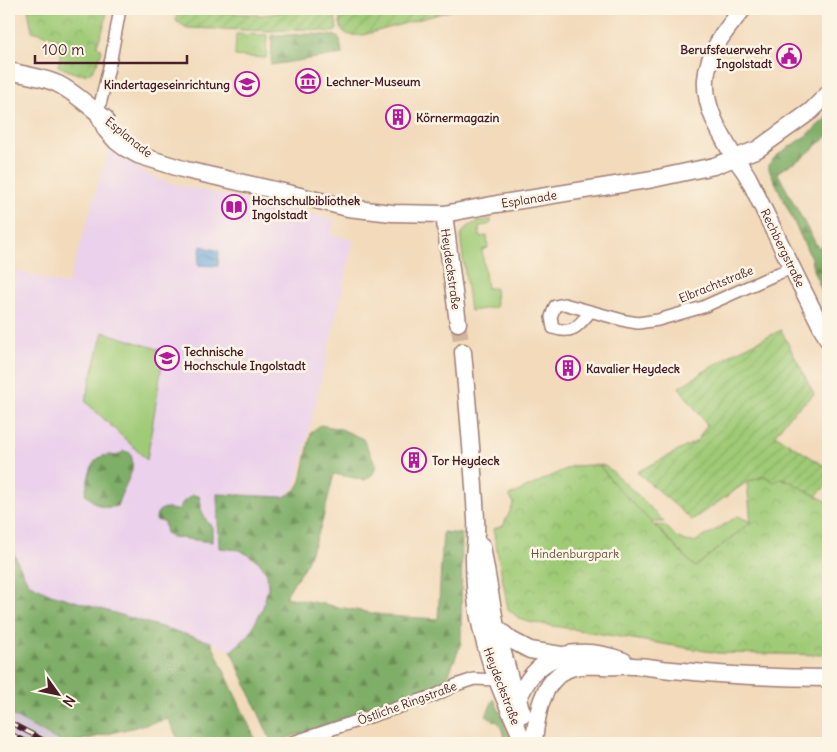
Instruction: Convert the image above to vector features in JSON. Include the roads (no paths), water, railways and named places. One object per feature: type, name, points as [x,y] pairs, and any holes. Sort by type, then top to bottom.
[{"type":"street","name":"Esplanade","points":[[120,9],[111,59],[98,113],[160,162],[186,170],[348,208],[392,213],[444,214],[661,178],[714,166],[758,150],[811,111],[828,94]]},
{"type":"street","points":[[735,158],[715,122],[707,96],[706,80],[714,49],[743,9]]},
{"type":"street","points":[[9,71],[57,84],[82,99],[98,113]]},
{"type":"street","name":"Rechbergstraße","points":[[735,158],[747,176],[828,340]]},
{"type":"street","name":"Heydeckstraße","points":[[444,214],[458,323]]},
{"type":"street","name":"Elbrachtstraße","points":[[590,312],[638,323],[658,320],[703,307],[792,268]]},
{"type":"street","name":"Heydeckstraße","points":[[462,352],[470,424],[477,522],[496,627],[528,739]]},
{"type":"street","name":"Heydeckstraße","points":[[477,522],[474,559],[479,618],[489,658],[511,682]]},
{"type":"street","points":[[496,627],[511,640],[530,650],[560,656]]},
{"type":"street","points":[[511,682],[560,656],[578,652],[610,656],[635,666]]},
{"type":"street","points":[[511,682],[542,686],[550,684],[566,670],[578,666],[635,666],[671,670],[828,678]]},
{"type":"street","name":"Östliche Ringstraße","points":[[290,743],[436,695],[474,679],[511,682]]},
{"type":"street","points":[[511,682],[528,739]]},
{"type":"street","name":"Heydeckstraße","points":[[528,739],[550,684]]},
{"type":"water","points":[[201,246],[219,251],[218,266],[198,265]]},
{"type":"tunnel","points":[[458,323],[463,352]]},
{"type":"railway","points":[[9,722],[49,743]]},
{"type":"railway","points":[[9,733],[28,743]]},
{"type":"place","name":"Berufsfeuerwehr Ingolstadt","points":[[789,56]]},
{"type":"place","name":"Lechner-Museum","points":[[308,81]]},
{"type":"place","name":"Kindertageseinrichtung","points":[[247,84]]},
{"type":"place","name":"Körnermagazin","points":[[398,117]]},
{"type":"place","name":"Hochschulbibliothek Ingolstadt","points":[[234,207]]},
{"type":"place","name":"Technische Hochschule Ingolstadt","points":[[167,358]]},
{"type":"place","name":"Kavalier Heydeck","points":[[568,368]]},
{"type":"place","name":"Tor Heydeck","points":[[414,460]]},
{"type":"park label","name":"Hindenburgpark","points":[[575,553]]}]
